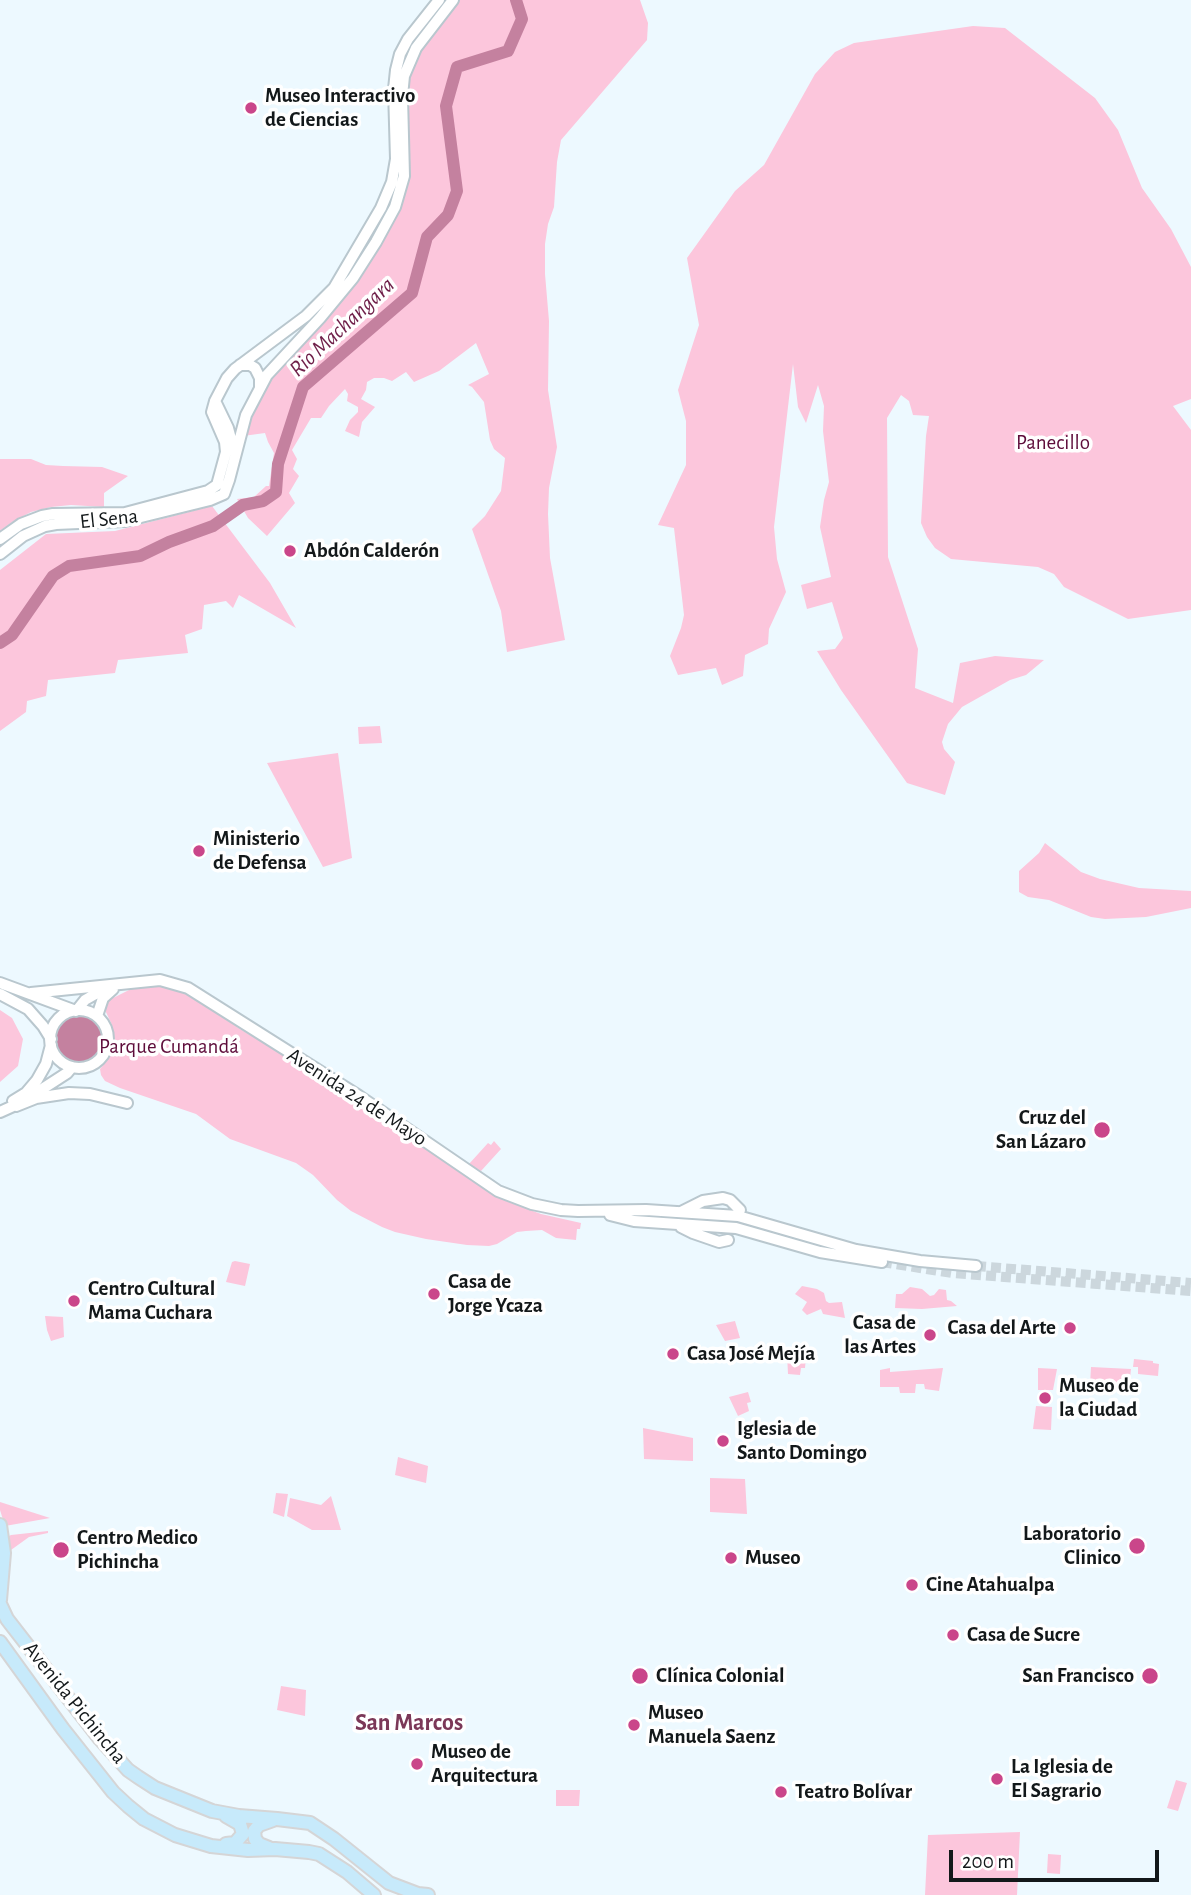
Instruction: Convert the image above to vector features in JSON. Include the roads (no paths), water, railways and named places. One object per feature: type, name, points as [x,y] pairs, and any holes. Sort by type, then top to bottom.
[{"type":"main road","points":[[221,490],[226,452],[213,406],[227,378],[240,365],[306,316],[334,288],[381,208],[393,182],[396,159],[394,89],[400,54],[439,0]]},
{"type":"main road","points":[[221,490],[235,457],[246,415],[267,374],[320,318],[353,278],[395,207],[405,169],[402,96],[404,76],[416,48],[453,0]]},
{"type":"main road","points":[[281,335],[275,342],[275,347],[281,349],[292,346]]},
{"type":"main road","points":[[240,365],[255,368],[260,378],[260,387]]},
{"type":"main road","points":[[213,406],[228,428],[235,457]]},
{"type":"main road","name":"El Sena","points":[[0,539],[21,524],[42,516],[125,513],[221,490]]},
{"type":"main road","name":"El Sena","points":[[0,554],[23,536],[45,526],[125,521],[210,500],[221,490]]},
{"type":"main road","name":"Avenida 24 de Mayo","points":[[30,993],[160,980],[188,988],[359,1096],[498,1191],[532,1204],[561,1210],[646,1210],[738,1216],[856,1250],[920,1261],[976,1266]]},
{"type":"main road","points":[[0,983],[97,1016],[103,1021],[108,1034],[105,1052],[99,1061],[81,1068],[72,1067],[59,1060],[37,1019],[28,1009],[0,994]]},
{"type":"main road","points":[[97,1016],[106,994],[117,985]]},
{"type":"main road","name":"Avenida 24 de Mayo","points":[[76,1010],[85,1000],[117,985]]},
{"type":"main road","points":[[0,1107],[22,1096],[35,1084],[44,1068],[52,1031],[58,1020],[64,1014],[76,1010]]},
{"type":"main road","points":[[16,1105],[67,1073],[72,1067]]},
{"type":"main road","points":[[0,1112],[36,1098],[73,1093],[127,1103]]},
{"type":"main road","points":[[680,1212],[703,1202],[723,1198],[730,1200],[740,1210]]},
{"type":"main road","name":"Avenida 24 de Mayo","points":[[594,1211],[634,1221],[736,1228],[820,1252],[882,1262]]},
{"type":"main road","points":[[675,1224],[719,1242],[728,1240]]},
{"type":"main road","name":"Avenida Pichincha","points":[[0,1525],[4,1546],[0,1602],[7,1619],[93,1730],[128,1770],[155,1788],[193,1805],[225,1815],[310,1823],[389,1883],[428,1895]]},
{"type":"main road","name":"Avenida Pichincha","points":[[0,1642],[64,1729],[128,1807],[163,1830],[211,1846],[319,1854],[347,1872],[374,1895]]},
{"type":"main road","points":[[211,1846],[235,1843],[241,1839],[243,1834],[240,1824],[225,1815]]},
{"type":"main road","points":[[275,1849],[264,1848],[259,1844],[254,1831],[265,1822],[277,1819]]},
{"type":"waterway","name":"Rio Machangara","points":[[0,643],[12,635],[53,576],[69,566],[140,556],[213,526],[243,505],[263,501],[276,492],[278,464],[303,387],[412,293],[427,237],[448,215],[457,191],[446,106],[457,67],[508,51],[522,19],[516,0]]},
{"type":"tunnel","points":[[882,1262],[952,1273],[1191,1291]]},
{"type":"tunnel","points":[[976,1266],[1191,1283]]},
{"type":"place","name":"Museo Interactivo de Ciencias","points":[[251,108]]},
{"type":"place","name":"Abdón Calderón","points":[[290,551]]},
{"type":"place","name":"Ministerio de Defensa","points":[[199,851]]},
{"type":"place","name":"Cruz del San Lázaro","points":[[1102,1130]]},
{"type":"place","name":"Casa de Jorge Ycaza","points":[[434,1294]]},
{"type":"place","name":"Centro Cultural Mama Cuchara","points":[[74,1301]]},
{"type":"place","name":"Casa del Arte","points":[[1070,1328]]},
{"type":"place","name":"Casa de las Artes","points":[[930,1335]]},
{"type":"place","name":"Casa José Mejía","points":[[673,1354]]},
{"type":"place","name":"Museo de la Ciudad","points":[[1045,1398]]},
{"type":"place","name":"Iglesia de Santo Domingo","points":[[723,1441]]},
{"type":"place","name":"Laboratorio Clinico","points":[[1137,1546]]},
{"type":"place","name":"Centro Medico Pichincha","points":[[61,1550]]},
{"type":"place","name":"Museo","points":[[731,1558]]},
{"type":"place","name":"Cine Atahualpa","points":[[912,1585]]},
{"type":"place","name":"Casa de Sucre","points":[[953,1635]]},
{"type":"place","name":"Clínica Colonial","points":[[640,1676]]},
{"type":"place","name":"San Francisco","points":[[1150,1676]]},
{"type":"place","name":"Museo Manuela Saenz","points":[[634,1725]]},
{"type":"place","name":"Museo de Arquitectura","points":[[417,1764]]},
{"type":"place","name":"La Iglesia de El Sagrario","points":[[997,1779]]},
{"type":"place","name":"Teatro Bolívar","points":[[781,1792]]},
{"type":"district","name":"San Marcos","points":[[409,1723]]},
{"type":"park label","name":"Panecillo","points":[[1053,443]]},
{"type":"park label","name":"Parque Cumandá","points":[[169,1047]]}]
